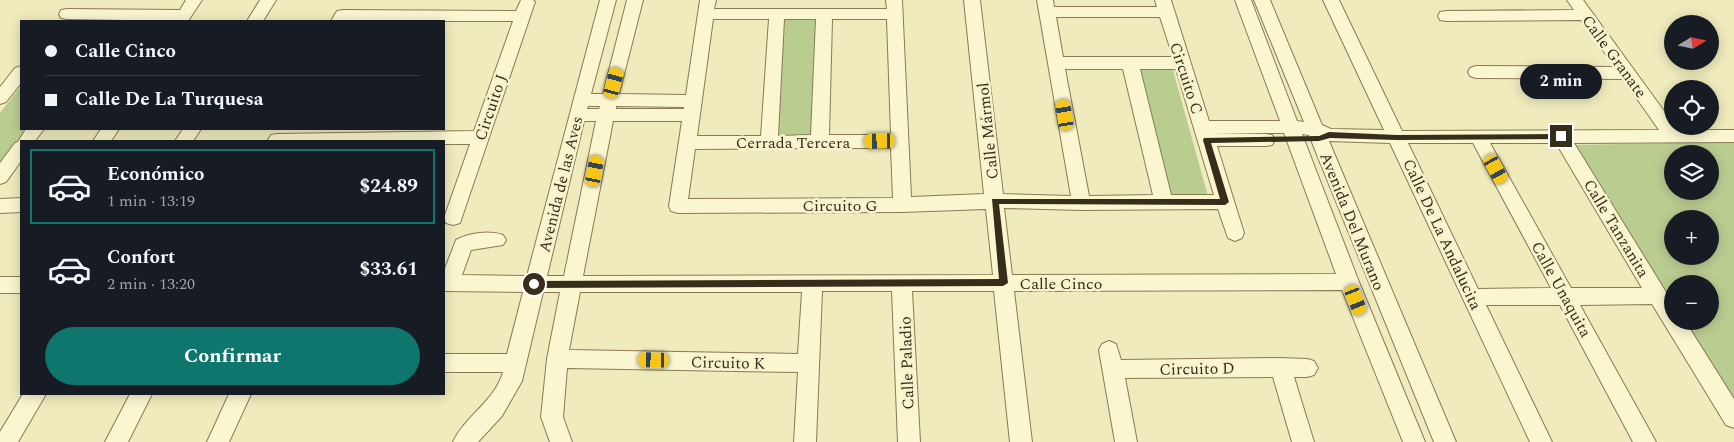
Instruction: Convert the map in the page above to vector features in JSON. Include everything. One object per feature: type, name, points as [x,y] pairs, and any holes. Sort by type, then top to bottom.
[{"type":"street","points":[[64,18],[78,0]]},
{"type":"street","points":[[64,18],[182,18],[194,0]]},
{"type":"street","points":[[257,20],[268,0]]},
{"type":"street","points":[[427,0],[437,18]]},
{"type":"street","points":[[437,18],[443,0]]},
{"type":"street","name":"Avenida de las Aves","points":[[464,442],[494,409],[511,381],[579,107],[608,0]]},
{"type":"street","name":"Avenida de las Aves","points":[[561,442],[552,417],[558,359],[608,107],[635,0]]},
{"type":"street","name":"Calle Mármol","points":[[972,0],[1020,442]]},
{"type":"street","name":"Avenida Del Murano","points":[[1243,0],[1349,282],[1414,442]]},
{"type":"street","name":"Avenida Del Murano","points":[[1262,0],[1321,134],[1445,442]]},
{"type":"street","name":"Calle De La Andalucita","points":[[1331,0],[1541,442]]},
{"type":"street","name":"Calle Granate","points":[[1575,0],[1673,136]]},
{"type":"street","name":"Circuito C","points":[[1081,203],[1046,6],[1164,6],[1235,233]]},
{"type":"street","name":"Circuito G","points":[[706,7],[777,13],[824,14],[895,7],[902,205],[678,206],[706,7]]},
{"type":"street","name":"Circuito J","points":[[340,20],[343,15],[437,18],[525,8],[480,137],[452,200],[453,218]]},
{"type":"street","points":[[769,142],[777,13]]},
{"type":"street","points":[[820,142],[824,14]]},
{"type":"street","points":[[1446,16],[1586,15]]},
{"type":"street","points":[[1055,62],[1182,63]]},
{"type":"street","points":[[1130,63],[1164,203]]},
{"type":"street","points":[[1476,72],[1627,73]]},
{"type":"street","points":[[0,98],[20,73]]},
{"type":"street","points":[[579,107],[693,108]]},
{"type":"street","points":[[279,137],[400,133],[480,137]]},
{"type":"street","points":[[1204,134],[1293,133],[1397,137],[1733,135]]},
{"type":"street","name":"Calle Tanzanita","points":[[1561,136],[1664,306]]},
{"type":"street","name":"Calle Unaquita","points":[[1478,137],[1645,442]]},
{"type":"street","name":"Cerrada Tercera","points":[[687,142],[900,141]]},
{"type":"street","points":[[0,177],[20,149]]},
{"type":"street","points":[[902,205],[995,201],[1081,203],[1225,202]]},
{"type":"street","points":[[0,206],[20,205]]},
{"type":"street","points":[[446,283],[463,245],[469,242],[496,240]]},
{"type":"street","name":"Calle Cinco","points":[[446,283],[1349,282]]},
{"type":"street","name":"Calle Paladio","points":[[902,283],[909,442]]},
{"type":"street","points":[[0,285],[20,284]]},
{"type":"street","points":[[805,442],[812,284]]},
{"type":"street","points":[[1473,297],[1658,296]]},
{"type":"street","name":"Calle Tanzanita","points":[[1679,330],[1734,418]]},
{"type":"street","name":"Circuito K","points":[[558,359],[809,363]]},
{"type":"street","name":"Circuito D","points":[[1126,442],[1111,359],[1308,368]]},
{"type":"street","points":[[445,363],[515,363]]},
{"type":"street","points":[[1280,367],[1303,442]]},
{"type":"street","points":[[6,442],[34,395]]},
{"type":"street","points":[[116,442],[140,395]]},
{"type":"street","points":[[218,442],[240,395]]},
{"type":"green space","points":[[784,19],[817,19],[813,136],[775,136]]},
{"type":"green space","points":[[1138,67],[1172,67],[1208,196],[1169,196]]},
{"type":"green space","points":[[20,87],[20,130],[25,130],[0,164],[0,113]]},
{"type":"green space","points":[[1734,143],[1734,403],[1689,330],[1719,330],[1719,275],[1664,275],[1664,291],[1574,145]]},
{"type":"route","points":[[534,284],[1003,283],[995,201],[1081,203],[1225,202],[1207,140],[1295,140],[1319,139],[1329,135],[1397,137],[1561,136]]}]
